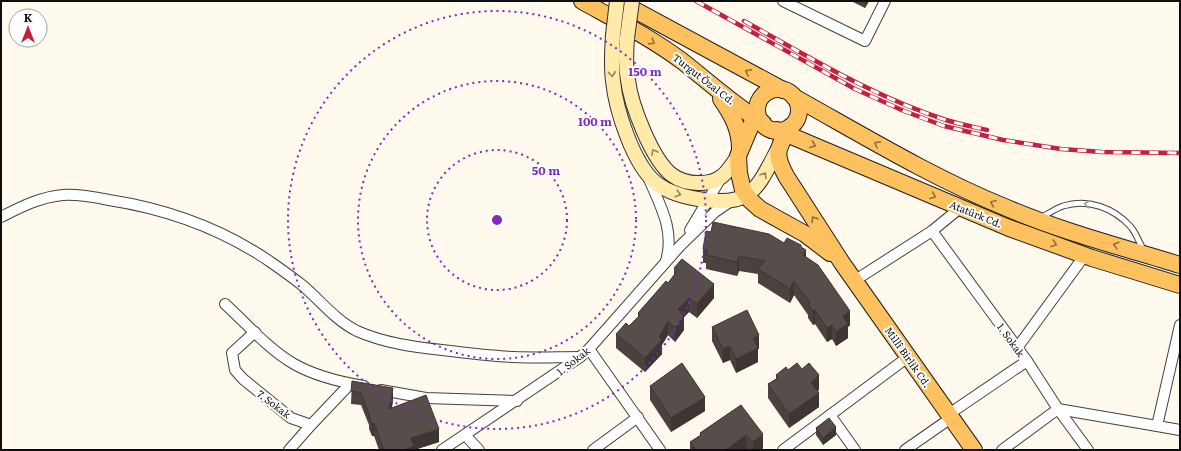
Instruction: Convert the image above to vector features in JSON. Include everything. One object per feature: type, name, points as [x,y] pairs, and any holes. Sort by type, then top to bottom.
[{"type":"main road","name":"Turgut Özal Cd.","points":[[582,1],[667,51],[712,86],[758,117]]},
{"type":"main road","points":[[618,1],[788,93],[798,104],[799,110],[794,122],[784,130],[777,151],[754,189],[740,198],[713,202],[671,192],[657,184],[644,170],[624,128],[615,94],[612,66],[613,35],[618,1]]},
{"type":"main road","points":[[632,1],[627,38],[626,67],[631,95],[641,124],[652,146],[660,161],[671,174],[685,182],[702,183],[715,181],[720,178],[731,166],[758,117],[759,100],[763,95],[775,89],[788,93]]},
{"type":"main road","points":[[712,86],[734,119],[739,134],[740,198]]},
{"type":"main road","name":"Atatürk Cd.","points":[[788,93],[893,153],[969,192],[1008,209],[1180,265]]},
{"type":"main road","points":[[758,117],[770,129],[784,130]]},
{"type":"main road","name":"Atatürk Cd.","points":[[784,130],[960,208],[1009,228],[1085,255],[1180,285]]},
{"type":"main road","name":"Millî Birlik Cd.","points":[[777,151],[779,161],[786,176],[842,264],[974,450]]},
{"type":"main road","name":"Millî Birlik Cd.","points":[[740,198],[755,205],[769,215],[818,242],[842,264]]},
{"type":"street","points":[[783,1],[865,41],[885,1]]},
{"type":"street","points":[[644,170],[668,227],[669,246],[665,264]]},
{"type":"street","name":"1. Sokak","points":[[442,450],[516,401],[580,357],[589,349],[680,246],[713,202],[720,178]]},
{"type":"street","points":[[702,183],[709,187],[713,202]]},
{"type":"street","points":[[1,217],[20,207],[43,198],[63,195],[81,195],[133,204],[173,214],[246,246],[302,285],[335,317],[356,330],[380,339],[426,348],[514,357],[580,357]]},
{"type":"street","points":[[854,281],[932,230],[960,208]]},
{"type":"street","name":"1. Sokak","points":[[932,230],[1027,361],[1058,409],[1088,450]]},
{"type":"street","points":[[1017,348],[1085,255]]},
{"type":"street","points":[[225,304],[269,345],[294,364],[319,375],[350,384],[426,398],[516,401]]},
{"type":"street","points":[[1157,426],[1177,355],[1180,325]]},
{"type":"street","name":"7. Sokak","points":[[255,332],[232,353],[235,370],[260,394],[292,418],[311,425]]},
{"type":"street","points":[[589,349],[660,450]]},
{"type":"street","points":[[784,450],[908,357]]},
{"type":"street","points":[[910,449],[950,416],[1027,361]]},
{"type":"street","points":[[289,450],[350,384]]},
{"type":"street","points":[[1002,450],[1058,409],[1180,430]]},
{"type":"street","points":[[830,415],[855,450]]},
{"type":"street","points":[[592,450],[638,417]]},
{"type":"street","points":[[465,435],[479,450]]},
{"type":"lane","points":[[1037,219],[1063,206],[1082,203],[1100,206],[1116,214],[1132,228],[1145,254]]},
{"type":"building","points":[[713,222],[769,234],[784,243],[787,238],[801,245],[801,247],[806,250],[803,255],[818,265],[850,311],[843,316],[848,324],[836,332],[832,325],[827,328],[815,310],[813,311],[808,304],[810,303],[794,281],[790,289],[758,269],[765,261],[739,256],[737,262],[706,255],[707,250],[703,249],[706,231],[711,232]]},
{"type":"building","points":[[682,259],[714,284],[697,304],[689,298],[678,309],[684,316],[675,328],[668,321],[659,337],[662,340],[645,358],[616,334],[626,323],[629,326],[640,315],[638,313],[666,281],[668,283],[678,270],[674,268]]},
{"type":"building","points":[[747,310],[759,335],[753,338],[758,348],[736,359],[730,346],[723,349],[712,327]]},
{"type":"building","points":[[682,363],[705,397],[671,418],[650,386]]},
{"type":"building","points":[[797,363],[802,369],[809,363],[819,375],[811,382],[819,393],[789,414],[768,384],[778,378],[776,375],[786,367],[788,370]]},
{"type":"building","points":[[352,381],[393,388],[389,409],[426,395],[439,429],[411,438],[414,446],[405,450],[384,450],[374,423],[372,424],[361,393],[351,391]]},
{"type":"building","points":[[741,405],[763,434],[753,442],[746,435],[726,450],[696,450],[690,442],[701,435],[700,433]]},
{"type":"building","points":[[829,418],[836,427],[823,438],[816,428]]},
{"type":"railway","points":[[696,1],[855,89],[904,111],[944,126],[1003,140],[1061,149],[1102,152],[1180,153]]},
{"type":"railway","points":[[744,21],[817,62],[893,100],[946,120],[987,130]]}]
